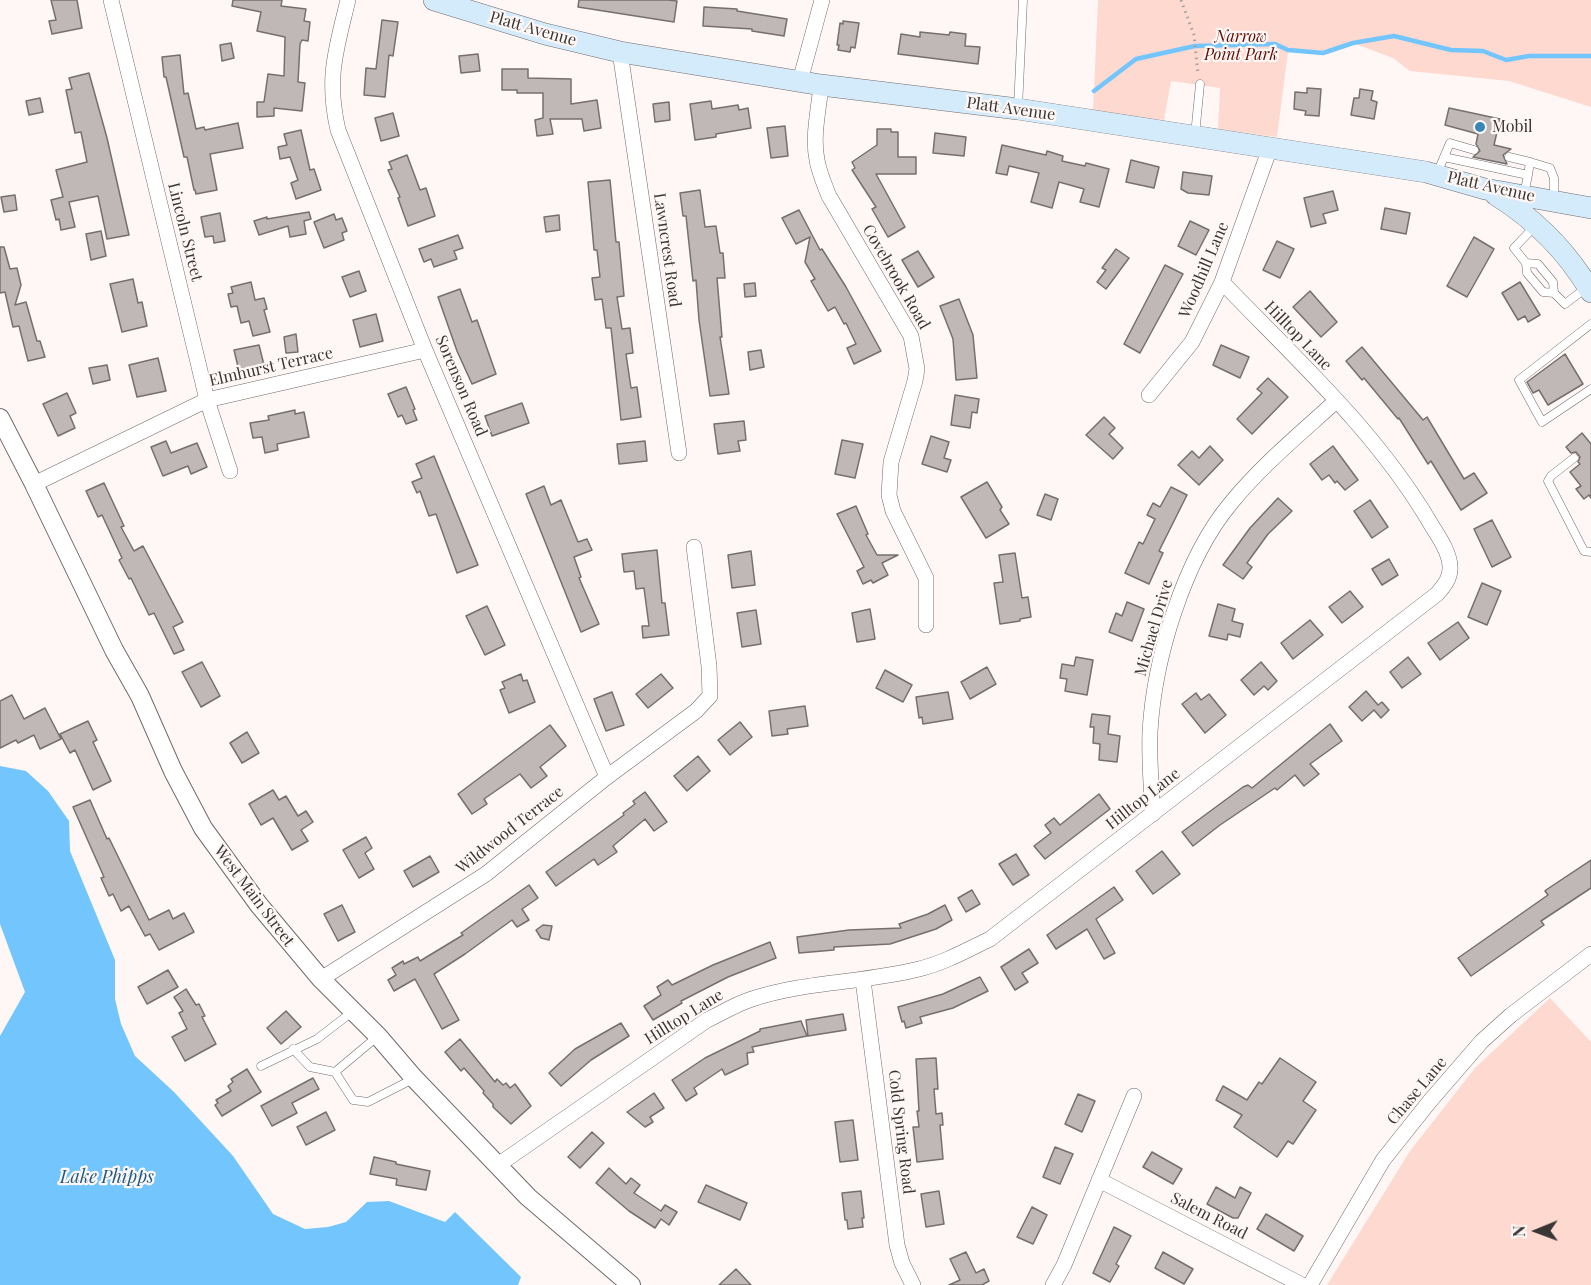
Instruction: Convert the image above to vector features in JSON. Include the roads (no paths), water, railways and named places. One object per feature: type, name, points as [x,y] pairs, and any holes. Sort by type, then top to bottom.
[{"type":"main road","name":"Platt Avenue","points":[[434,0],[545,34],[620,52],[821,85],[1018,109],[1270,148],[1441,166],[1485,189],[1526,185],[1554,201],[1591,208]]},
{"type":"main road","points":[[1485,189],[1537,224],[1562,249],[1590,286]]},
{"type":"street","name":"Lincoln Street","points":[[111,0],[207,400],[230,471]]},
{"type":"street","name":"Sorenson Road","points":[[348,0],[333,62],[331,83],[338,130],[425,350],[607,777]]},
{"type":"street","points":[[801,81],[822,0]]},
{"type":"street","name":"Lawncrest Road","points":[[620,52],[679,453]]},
{"type":"street","name":"Covebrook Road","points":[[821,85],[815,141],[822,180],[829,196],[905,323],[915,351],[917,369],[915,381],[888,477],[892,511],[926,578],[926,625]]},
{"type":"street","name":"Woodhill Lane","points":[[1149,395],[1192,342],[1222,282],[1270,148]]},
{"type":"street","name":"Hilltop Lane","points":[[498,1165],[707,1020],[733,1006],[787,990],[863,980],[920,969],[954,957],[990,939],[1437,594],[1447,582],[1451,570],[1443,544],[1411,490],[1379,447],[1222,282]]},
{"type":"street","name":"Elmhurst Terrace","points":[[34,484],[207,400],[425,350]]},
{"type":"street","name":"Michael Drive","points":[[1153,814],[1150,732],[1156,683],[1176,609],[1189,573],[1214,526],[1231,503],[1250,482],[1336,401]]},
{"type":"street","name":"West Main Street","points":[[1,421],[114,650],[140,696],[173,771],[203,828],[259,905],[321,979],[378,1036],[414,1078],[528,1197],[632,1285]]},
{"type":"street","name":"Wildwood Terrace","points":[[321,979],[486,874],[607,777],[696,711],[710,696],[709,666],[694,547]]},
{"type":"street","name":"Chase Lane","points":[[1310,1285],[1383,1160],[1430,1101],[1482,1041],[1511,1015],[1591,954]]},
{"type":"street","name":"Cold Spring Road","points":[[863,980],[897,1245],[902,1263],[913,1285]]},
{"type":"street","points":[[1053,1285],[1064,1265],[1134,1096]]},
{"type":"street","name":"Salem Road","points":[[1099,1180],[1302,1285]]},
{"type":"lane","points":[[1018,109],[1023,0]]},
{"type":"lane","points":[[1194,136],[1200,84]]},
{"type":"lane","points":[[1474,150],[1450,144],[1441,166],[1526,185],[1530,162]]},
{"type":"lane","points":[[1509,157],[1550,168],[1554,178],[1554,201]]},
{"type":"lane","points":[[1537,224],[1514,248],[1526,263],[1527,273],[1544,292],[1554,293]]},
{"type":"lane","points":[[1526,263],[1538,264],[1552,282],[1554,293],[1565,304],[1590,286]]},
{"type":"lane","points":[[1591,324],[1519,380],[1542,422],[1591,389]]},
{"type":"lane","points":[[1574,458],[1548,481],[1584,551],[1591,552]]},
{"type":"lane","points":[[261,1066],[317,1039],[354,1011]]},
{"type":"lane","points":[[334,1072],[378,1036]]},
{"type":"lane","points":[[293,1049],[310,1067],[334,1072],[353,1100],[368,1102],[414,1078]]},
{"type":"water","name":"Lake Phipps","points":[[0,766],[26,771],[48,791],[69,821],[70,851],[115,960],[115,999],[121,1024],[135,1056],[174,1092],[233,1156],[273,1214],[305,1229],[328,1227],[346,1222],[367,1202],[389,1201],[445,1222],[455,1212],[521,1277],[518,1285],[0,1285],[0,1036],[25,992],[0,924]]},
{"type":"waterway","points":[[1094,91],[1136,59],[1195,46],[1275,44],[1288,50],[1323,53],[1353,43],[1394,36],[1451,50],[1483,51],[1506,60],[1529,56],[1591,56]]},
{"type":"place","name":"Mobil","points":[[1480,127]]},
{"type":"park label","name":"Narrow Point Park","points":[[1241,46]]}]
